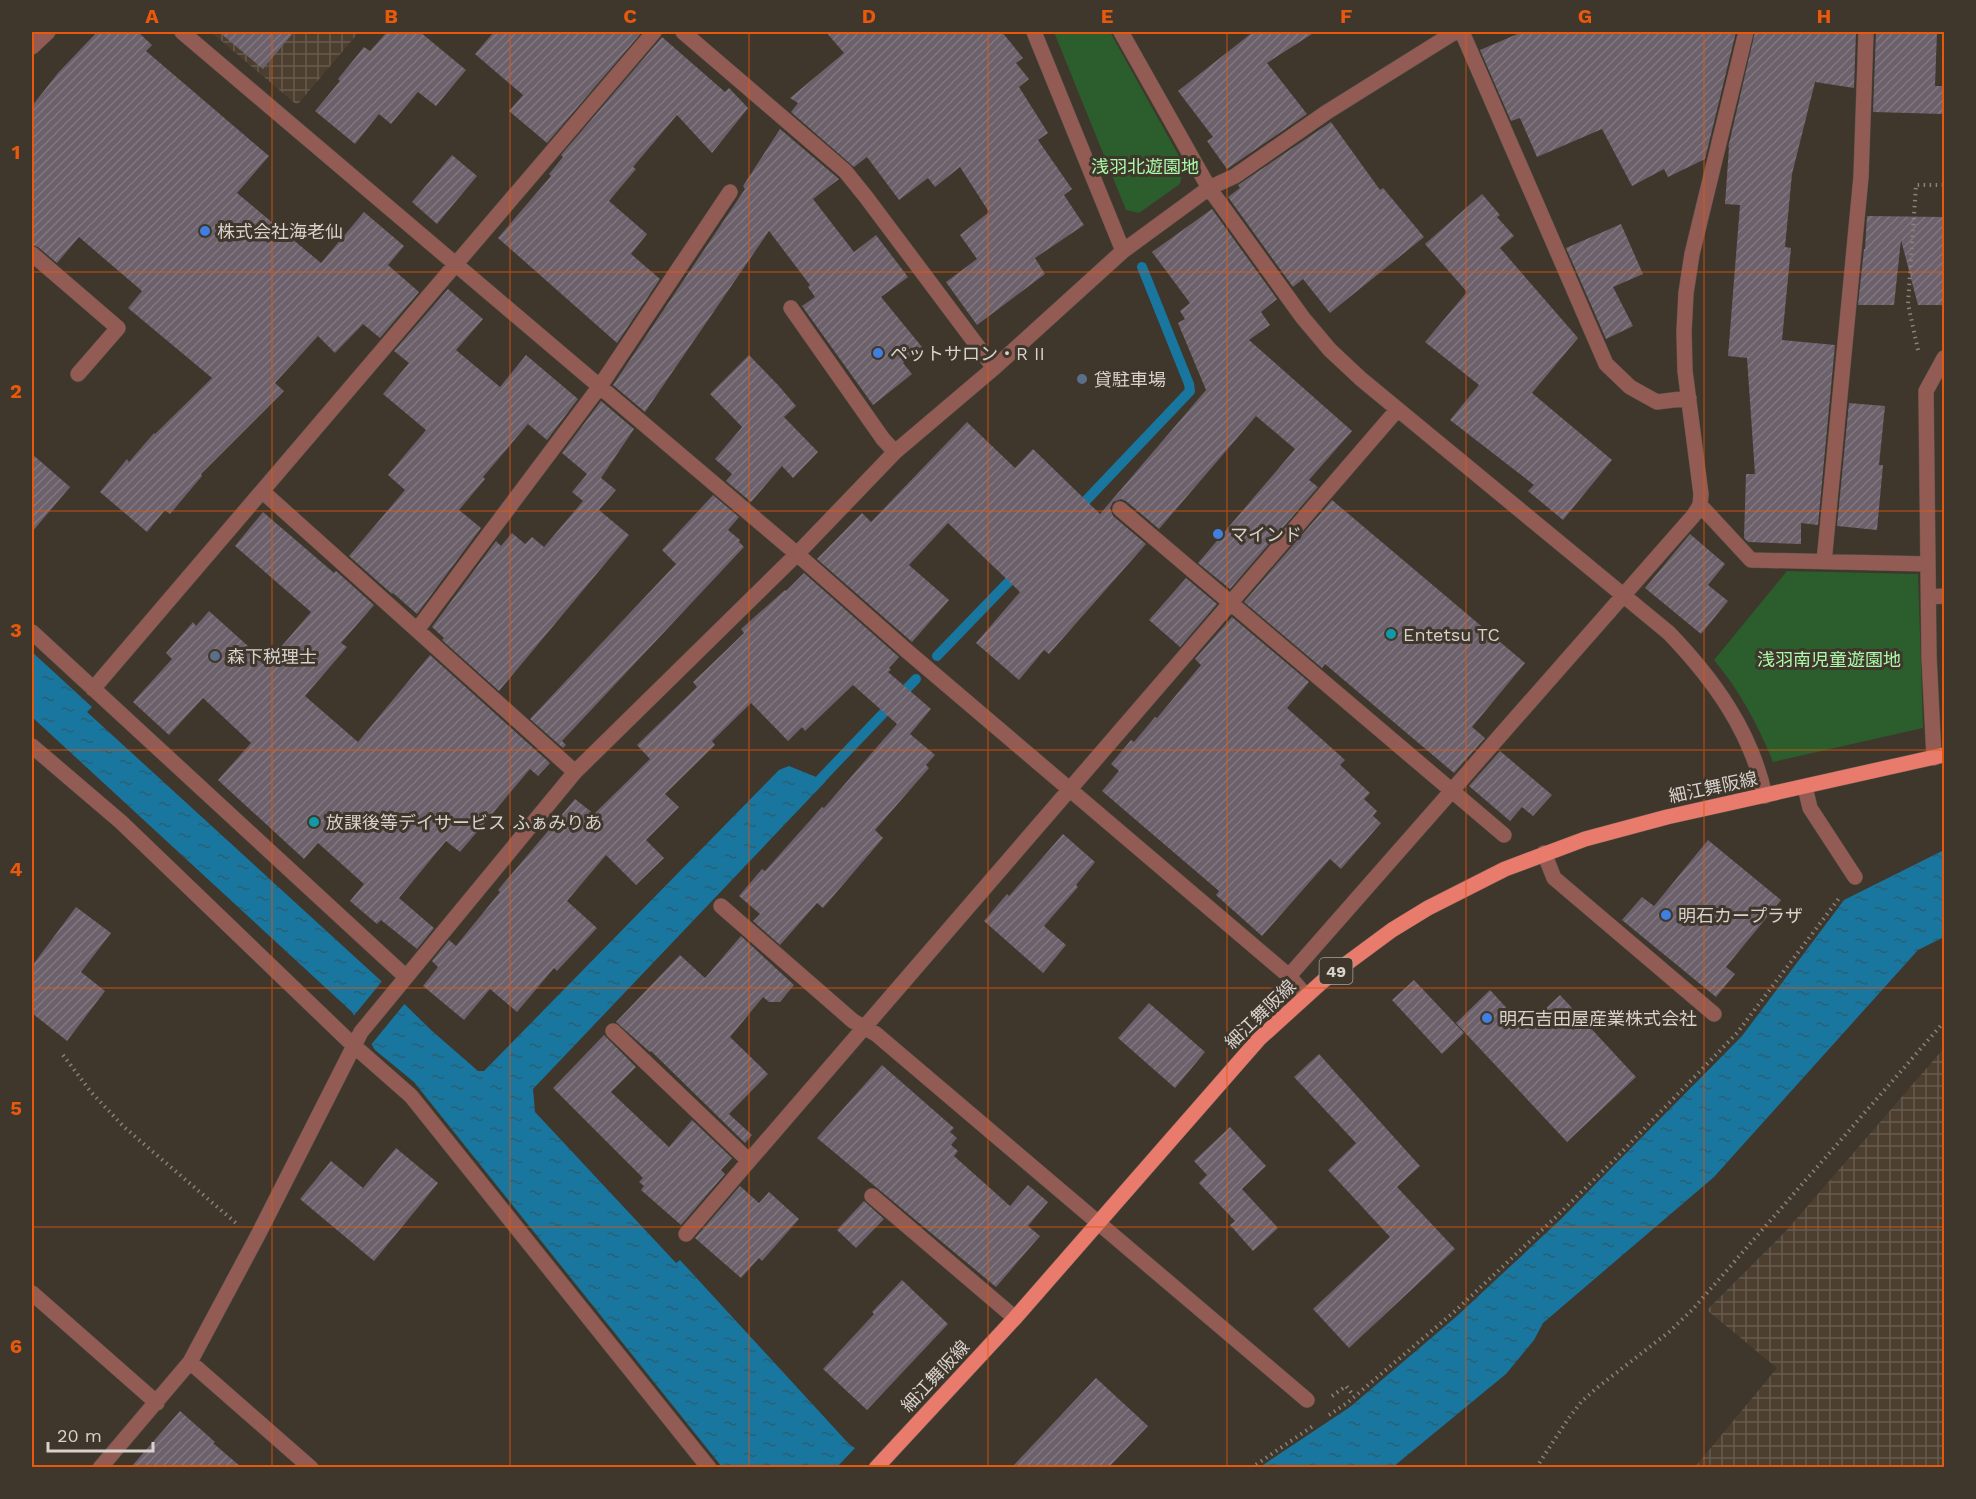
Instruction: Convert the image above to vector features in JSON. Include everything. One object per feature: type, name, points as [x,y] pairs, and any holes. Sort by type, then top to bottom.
[{"type":"main road","name":"細江舞阪線","points":[[876,1467],[1015,1318],[1260,1039],[1306,996],[1357,955],[1428,908],[1544,853],[1626,827],[1939,757]]},
{"type":"street","points":[[32,47],[48,32]]},
{"type":"street","points":[[182,32],[797,554],[907,651],[1289,976],[1306,996]]},
{"type":"street","points":[[93,689],[654,32]]},
{"type":"street","points":[[683,32],[845,171],[994,368]]},
{"type":"street","points":[[1034,32],[1123,251]]},
{"type":"street","points":[[1121,32],[1209,188],[1316,335],[1345,365],[1397,410],[1669,633],[1692,656],[1730,709],[1746,738],[1759,769],[1765,796]]},
{"type":"street","points":[[100,1467],[190,1362],[258,1235],[357,1038],[575,772],[797,554],[895,452],[994,368],[1123,251],[1209,188],[1235,176],[1327,112],[1455,32]]},
{"type":"street","points":[[1461,32],[1606,364],[1629,387],[1657,402],[1689,398]]},
{"type":"street","points":[[1289,976],[1694,515],[1700,505],[1701,494],[1685,371],[1686,293],[1692,254],[1746,32]]},
{"type":"street","points":[[1824,562],[1861,177],[1866,32]]},
{"type":"street","points":[[417,630],[600,386],[730,192]]},
{"type":"street","points":[[32,254],[118,328],[78,374]]},
{"type":"street","points":[[791,308],[883,439],[895,452]]},
{"type":"street","points":[[1939,757],[1929,656],[1926,391],[1944,358]]},
{"type":"street","points":[[686,1234],[1397,410]]},
{"type":"street","points":[[262,490],[575,772]]},
{"type":"street","points":[[1700,505],[1751,560],[1928,564]]},
{"type":"street","points":[[1120,509],[1504,835]]},
{"type":"street","points":[[1929,597],[1944,596]]},
{"type":"street","points":[[32,632],[406,977]]},
{"type":"street","points":[[32,746],[121,822],[357,1038],[411,1096],[709,1467]]},
{"type":"street","points":[[1805,787],[1810,808],[1855,877]]},
{"type":"street","points":[[1544,853],[1554,878],[1714,1014]]},
{"type":"street","points":[[721,906],[853,1021],[876,1034],[1307,1400]]},
{"type":"street","points":[[613,1031],[749,1161]]},
{"type":"street","points":[[872,1196],[1015,1318]]},
{"type":"street","points":[[32,1293],[157,1402]]},
{"type":"street","points":[[190,1362],[311,1467]]},
{"type":"path","points":[[1926,391],[1908,304],[1916,186],[1944,185]]},
{"type":"path","points":[[1328,1416],[1454,1312],[1558,1215],[1737,1033],[1855,877]]},
{"type":"path","points":[[1536,1467],[1582,1401],[1669,1332],[1701,1301],[1944,1022]]},
{"type":"path","points":[[63,1055],[91,1092],[124,1127],[239,1226],[258,1235]]},
{"type":"path","points":[[1346,1386],[1354,1396]]},
{"type":"path","points":[[1251,1467],[1318,1422]]},
{"type":"shaded area","points":[[211,32],[359,32],[297,105]]},
{"type":"shaded area","points":[[1944,1048],[1944,1467],[1695,1467],[1777,1368],[1707,1310],[1786,1231]]},
{"type":"green space","name":"浅羽北遊園地","points":[[1054,32],[1110,32],[1184,165],[1180,184],[1139,213],[1126,210]]},
{"type":"green space","name":"浅羽南児童遊園地","points":[[1787,571],[1918,574],[1923,728],[1773,762],[1748,709],[1714,660]]},
{"type":"water","points":[[32,652],[92,707],[87,712],[478,1071],[484,1071],[779,770],[789,766],[826,781],[533,1089],[535,1112],[676,1263],[680,1260],[849,1444],[883,1467],[722,1467],[414,1082],[375,1050],[352,1012],[32,717]]},
{"type":"water","points":[[1944,850],[1944,937],[1918,950],[1714,1177],[1543,1323],[1534,1340],[1506,1374],[1393,1467],[1260,1467],[1350,1407],[1457,1316],[1561,1219],[1742,1036],[1844,900]]},
{"type":"pier","points":[[383,980],[406,1002],[370,1046],[352,1018]]},
{"type":"pier","points":[[857,1446],[885,1465],[886,1468],[837,1467]]},
{"type":"building","points":[[97,32],[138,32],[152,45],[146,51],[269,156],[237,193],[321,263],[364,212],[404,246],[388,265],[419,292],[380,338],[363,324],[335,353],[318,336],[275,383],[284,391],[201,474],[202,476],[170,514],[165,510],[147,532],[100,492],[127,459],[129,462],[154,433],[212,378],[128,308],[142,291],[79,237],[57,263],[38,247],[32,245],[32,106],[58,73]]},
{"type":"building","points":[[219,32],[294,32],[263,69]]},
{"type":"building","points":[[387,32],[420,32],[466,70],[436,106],[418,92],[391,124],[379,114],[355,144],[315,111],[364,47],[370,51]]},
{"type":"building","points":[[494,32],[642,32],[547,143],[509,111],[523,95],[475,54]]},
{"type":"building","points":[[826,32],[1002,32],[1023,58],[1016,63],[1029,79],[1019,87],[1048,133],[1038,140],[1072,189],[1064,195],[1084,225],[1035,258],[1045,274],[977,325],[946,282],[977,259],[960,235],[989,212],[960,167],[935,187],[928,178],[899,200],[867,157],[854,167],[791,112],[798,103],[790,98],[844,53]]},
{"type":"building","points":[[1253,32],[1315,32],[1267,63],[1307,114],[1227,169],[1207,141],[1213,137],[1178,91]]},
{"type":"building","points":[[1522,32],[1736,32],[1705,159],[1668,177],[1664,169],[1632,186],[1602,129],[1537,157],[1520,118],[1511,121],[1480,50]]},
{"type":"building","points":[[1755,32],[1856,32],[1854,88],[1815,82],[1792,174],[1785,247],[1791,248],[1782,340],[1835,345],[1818,525],[1801,523],[1801,544],[1748,542],[1744,538],[1746,474],[1755,474],[1747,358],[1728,356],[1740,205],[1725,204],[1728,148]]},
{"type":"building","points":[[1876,32],[1937,32],[1935,86],[1943,86],[1943,114],[1873,112]]},
{"type":"building","points":[[662,37],[725,92],[729,88],[748,108],[712,153],[677,115],[633,167],[636,169],[609,201],[647,234],[631,254],[660,279],[617,343],[498,238],[551,176],[549,174],[563,157],[561,155]]},
{"type":"building","points":[[1331,122],[1380,190],[1383,188],[1424,237],[1330,313],[1303,279],[1293,287],[1228,197],[1240,188],[1238,185]]},
{"type":"building","points":[[780,129],[839,179],[813,199],[854,252],[876,235],[908,277],[881,297],[922,347],[903,363],[912,374],[873,405],[802,306],[815,297],[808,287],[810,285],[769,231],[645,412],[613,385],[745,189],[743,186]]},
{"type":"building","points":[[452,155],[477,176],[437,224],[412,202]]},
{"type":"building","points":[[1482,194],[1500,215],[1497,217],[1514,236],[1500,248],[1578,338],[1532,393],[1612,460],[1563,520],[1528,491],[1534,485],[1450,420],[1479,385],[1425,342],[1467,292],[1425,244]]},
{"type":"building","points":[[1212,209],[1277,299],[1261,312],[1270,325],[1249,340],[1352,431],[1309,480],[1318,487],[1230,589],[1198,563],[1295,449],[1256,416],[1159,529],[1126,501],[1121,499],[1113,502],[1110,508],[1113,516],[1146,544],[1049,654],[1044,650],[1019,680],[976,643],[1020,592],[948,523],[909,565],[949,600],[912,642],[817,559],[862,513],[871,522],[967,422],[1015,468],[1033,449],[1100,514],[1206,390],[1178,323],[1185,319],[1180,311],[1190,303],[1152,252]]},
{"type":"building","points":[[1867,216],[1944,217],[1944,305],[1918,305],[1901,240],[1894,305],[1858,305]]},
{"type":"building","points":[[1621,224],[1643,274],[1613,287],[1633,326],[1606,339],[1566,248]]},
{"type":"building","points":[[448,289],[483,319],[456,350],[500,387],[526,355],[578,399],[547,440],[528,424],[483,477],[485,479],[459,510],[481,528],[417,614],[349,556],[405,490],[388,475],[426,430],[383,394],[409,363],[394,351]]},
{"type":"building","points":[[749,355],[796,406],[784,417],[818,452],[793,478],[782,466],[751,502],[726,481],[732,474],[715,459],[742,427],[710,394]]},
{"type":"building","points":[[601,401],[634,429],[601,478],[616,490],[599,510],[629,535],[499,691],[442,640],[444,638],[432,627],[496,541],[501,546],[512,533],[525,544],[532,537],[544,547],[583,501],[572,492],[587,474],[562,453]]},
{"type":"building","points":[[1849,403],[1885,406],[1879,465],[1883,465],[1877,530],[1837,526]]},
{"type":"building","points":[[32,454],[70,487],[32,532]]},
{"type":"building","points":[[713,495],[739,517],[728,530],[740,540],[739,542],[744,547],[562,741],[566,745],[563,748],[530,719],[676,564],[662,550]]},
{"type":"building","name":"Entetsu TC","points":[[1332,500],[1525,663],[1472,727],[1485,738],[1454,773],[1325,664],[1322,668],[1244,602]]},
{"type":"building","points":[[263,512],[374,605],[341,643],[347,647],[305,696],[358,742],[430,655],[550,763],[538,776],[530,769],[460,852],[446,841],[399,898],[434,928],[417,949],[381,920],[377,924],[350,901],[364,884],[318,843],[304,859],[218,780],[251,743],[203,698],[169,735],[133,702],[172,659],[166,653],[193,622],[196,626],[209,611],[267,663],[311,612],[235,546]]},
{"type":"building","points":[[1690,534],[1725,564],[1708,585],[1728,601],[1701,634],[1645,588]]},
{"type":"building","points":[[804,573],[899,657],[888,672],[931,709],[910,734],[935,755],[926,765],[929,768],[875,830],[883,838],[823,908],[817,903],[780,945],[753,921],[760,914],[739,896],[762,869],[765,871],[822,807],[824,808],[897,724],[853,685],[805,731],[802,727],[788,741],[751,703],[712,741],[715,745],[665,794],[679,807],[646,840],[664,858],[636,885],[606,855],[567,901],[597,928],[557,971],[554,968],[517,1012],[490,989],[464,1020],[423,986],[438,967],[432,961],[449,940],[456,946],[500,892],[498,890],[575,799],[594,814],[650,759],[637,745],[697,687],[693,682],[744,633],[741,629]]},
{"type":"building","points":[[1186,578],[1217,604],[1180,647],[1149,620]]},
{"type":"building","points":[[1232,617],[1309,682],[1287,708],[1345,760],[1340,765],[1370,793],[1364,799],[1377,811],[1373,816],[1381,823],[1341,869],[1330,859],[1262,936],[1216,895],[1219,891],[1102,791],[1119,771],[1111,764],[1131,740],[1134,742],[1155,717],[1157,718],[1201,665],[1195,659]]},
{"type":"building","points":[[1500,751],[1552,795],[1533,816],[1522,807],[1510,821],[1469,786]]},
{"type":"building","points":[[1063,834],[1095,862],[1076,885],[1078,887],[1044,926],[1066,945],[1043,973],[984,921]]},
{"type":"building","name":"明石カープラザ","points":[[1708,840],[1781,900],[1726,967],[1735,974],[1716,997],[1622,920],[1642,897],[1654,906]]},
{"type":"building","points":[[76,907],[111,933],[81,972],[105,991],[67,1041],[32,1013],[32,966]]},
{"type":"building","points":[[741,936],[794,985],[780,1002],[769,1002],[763,997],[730,1037],[768,1074],[729,1114],[752,1135],[745,1143],[651,1051],[616,1022],[680,955],[705,978]]},
{"type":"building","points":[[1414,980],[1464,1033],[1442,1054],[1392,1000]]},
{"type":"building","points":[[1490,990],[1525,1028],[1560,995],[1636,1077],[1567,1142],[1456,1023]]},
{"type":"building","points":[[1149,1003],[1205,1052],[1175,1088],[1118,1038]]},
{"type":"building","points":[[604,1035],[636,1067],[611,1092],[669,1147],[692,1120],[732,1158],[721,1170],[725,1174],[681,1225],[641,1190],[644,1186],[639,1182],[643,1178],[553,1088]]},
{"type":"building","points":[[1319,1054],[1420,1166],[1397,1187],[1455,1249],[1349,1348],[1313,1309],[1390,1237],[1328,1170],[1356,1143],[1294,1077]]},
{"type":"building","points":[[882,1065],[954,1128],[950,1132],[957,1138],[951,1145],[958,1151],[954,1156],[1010,1206],[1028,1185],[1048,1202],[1028,1226],[1040,1236],[996,1287],[817,1138]]},
{"type":"building","points":[[1230,1127],[1266,1166],[1242,1189],[1278,1228],[1253,1251],[1230,1225],[1235,1221],[1199,1183],[1207,1175],[1194,1161]]},
{"type":"building","points":[[396,1148],[438,1183],[374,1261],[300,1199],[331,1161],[363,1188]]},
{"type":"building","points":[[740,1186],[759,1203],[769,1192],[799,1219],[762,1261],[759,1258],[741,1278],[695,1238]]},
{"type":"building","points":[[864,1201],[884,1219],[856,1248],[837,1230]]},
{"type":"building","points":[[902,1280],[948,1324],[867,1410],[823,1369]]},
{"type":"building","points":[[1096,1378],[1148,1426],[1109,1467],[1012,1467]]},
{"type":"building","points":[[180,1411],[215,1442],[213,1443],[241,1467],[131,1467]]},
{"type":"waterway","points":[[1077,510],[1190,391],[1142,267]]},
{"type":"waterway","points":[[937,656],[1019,571]]},
{"type":"waterway","points":[[812,788],[916,679]]},
{"type":"place","name":"株式会社海老仙","points":[[205,231]]},
{"type":"place","name":"ペットサロン・R II","points":[[878,353]]},
{"type":"place","name":"貸駐車場","points":[[1082,379]]},
{"type":"place","name":"マインド","points":[[1218,534]]},
{"type":"place","name":"Entetsu TC","points":[[1391,634]]},
{"type":"place","name":"森下税理士","points":[[215,656]]},
{"type":"place","name":"放課後等デイサービス ふぁみりあ","points":[[314,822]]},
{"type":"place","name":"明石カープラザ","points":[[1666,915]]},
{"type":"place","name":"明石吉田屋産業株式会社","points":[[1487,1018]]}]
